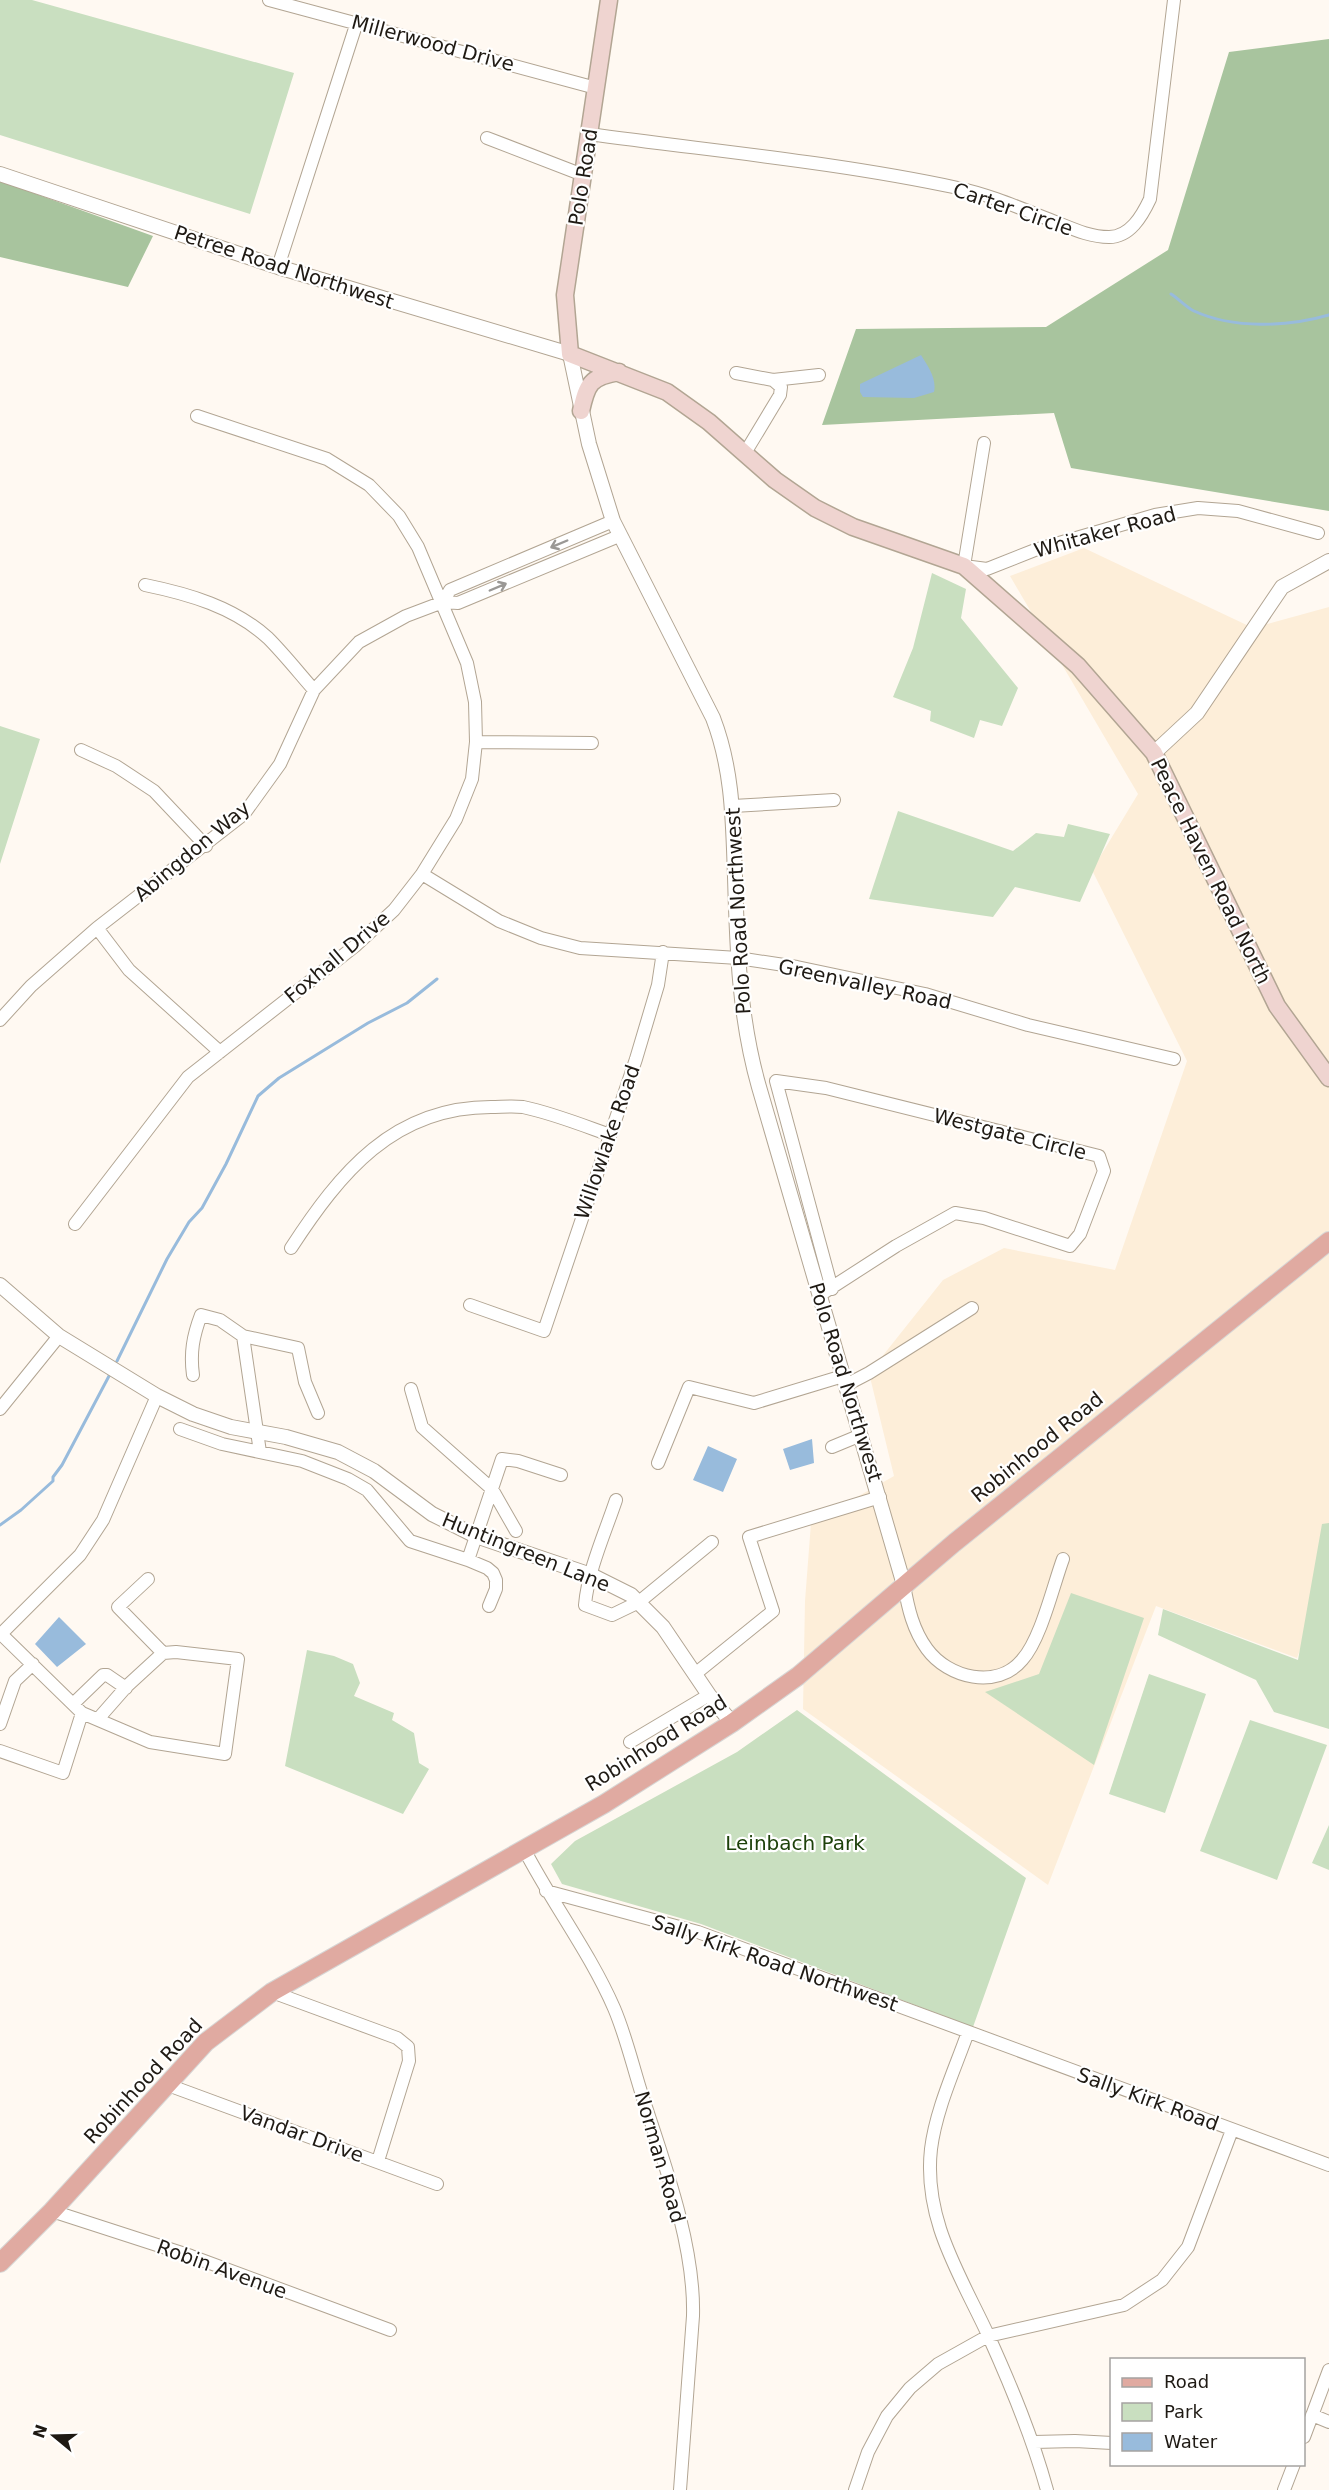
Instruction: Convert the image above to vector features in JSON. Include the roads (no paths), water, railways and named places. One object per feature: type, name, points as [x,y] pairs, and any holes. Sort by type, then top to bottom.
[{"type":"main road","name":"Polo Road","points":[[570,354],[564,295],[609,0]]},
{"type":"main road","name":"Peace Haven Road North","points":[[570,354],[667,392],[709,422],[775,480],[815,508],[853,527],[964,566],[1078,666],[1154,753],[1277,1006],[1329,1078]]},
{"type":"main road","points":[[581,411],[591,382],[597,377],[620,372]]},
{"type":"main road","name":"Robinhood Road","points":[[0,2263],[52,2211],[206,2042],[272,1992],[604,1804],[732,1723],[798,1676],[904,1585],[1329,1241]]},
{"type":"street","name":"Millerwood Drive","points":[[268,0],[357,22],[596,88]]},
{"type":"street","name":"Carter Circle","points":[[589,134],[875,172],[960,188],[1005,202],[1086,234],[1111,237],[1125,232],[1140,219],[1150,199],[1174,0]]},
{"type":"street","points":[[278,267],[357,22]]},
{"type":"street","points":[[487,138],[583,175]]},
{"type":"street","name":"Petree Road Northwest","points":[[0,174],[278,267],[570,354]]},
{"type":"street","name":"Polo Road Northwest","points":[[570,354],[581,411],[612,521],[713,718],[724,750],[733,806],[738,958],[743,1021],[759,1087],[826,1292],[845,1380],[904,1585]]},
{"type":"street","points":[[736,373],[773,380],[779,383],[781,391],[745,453]]},
{"type":"street","points":[[773,380],[819,375]]},
{"type":"street","name":"Foxhall Drive","points":[[75,1224],[188,1077],[355,946],[394,910],[422,874],[456,819],[472,779],[476,742],[475,702],[467,663],[443,602],[418,547],[404,524],[369,485],[327,459],[197,416]]},
{"type":"street","points":[[964,566],[984,443]]},
{"type":"street","name":"Whitaker Road","points":[[964,566],[987,569],[1053,544],[1155,515],[1198,508],[1238,511],[1318,533]]},
{"type":"street","name":"Abingdon Way","points":[[443,602],[450,590],[612,521]]},
{"type":"street","name":"Abingdon Way","points":[[0,1020],[31,986],[97,928],[206,846],[244,814],[280,764],[314,690],[359,642],[406,616],[443,602],[458,603],[619,536]]},
{"type":"street","points":[[1154,753],[1197,713],[1282,587],[1329,561]]},
{"type":"street","points":[[146,585],[184,593],[228,610],[267,638],[314,690]]},
{"type":"street","points":[[476,742],[592,743]]},
{"type":"street","points":[[81,750],[116,766],[154,791],[206,846]]},
{"type":"street","points":[[733,806],[834,800]]},
{"type":"street","name":"Greenvalley Road","points":[[422,874],[499,921],[542,938],[580,948],[663,951],[738,958],[797,967],[925,994],[1028,1025],[1174,1059]]},
{"type":"street","points":[[97,928],[129,970],[220,1052]]},
{"type":"street","name":"Willowlake Road","points":[[470,1305],[544,1331],[658,985],[663,951]]},
{"type":"street","points":[[759,1087],[776,1081],[826,1292]]},
{"type":"street","name":"Westgate Circle","points":[[776,1081],[826,1088],[1099,1156],[1104,1171],[1080,1234],[1070,1246],[984,1218],[955,1213],[896,1246],[826,1292]]},
{"type":"street","points":[[291,1248],[322,1201],[370,1150],[395,1132],[431,1115],[465,1107],[521,1107],[610,1135]]},
{"type":"street","name":"Huntingreen Lane","points":[[0,1284],[59,1336],[157,1396],[193,1414],[338,1452],[374,1471],[432,1514],[476,1536],[591,1575],[639,1602],[663,1627],[709,1695],[732,1723]]},
{"type":"street","points":[[658,1463],[689,1387],[754,1403],[845,1380],[869,1373],[972,1308]]},
{"type":"street","points":[[193,1375],[190,1358],[194,1333],[201,1315],[220,1320],[243,1336],[298,1348],[305,1382],[318,1413]]},
{"type":"street","points":[[0,1409],[59,1336]]},
{"type":"street","points":[[243,1336],[260,1452]]},
{"type":"street","points":[[411,1389],[423,1427],[492,1489],[516,1531]]},
{"type":"street","points":[[98,1719],[126,1688],[163,1653],[176,1652],[238,1659],[225,1754],[150,1742],[98,1719],[78,1708],[1,1633],[80,1555],[103,1520],[157,1396]]},
{"type":"street","points":[[180,1429],[222,1444],[302,1461],[348,1479],[367,1490],[410,1541],[468,1560],[493,1573],[496,1589],[489,1606]]},
{"type":"street","points":[[832,1447],[861,1435]]},
{"type":"street","points":[[468,1560],[502,1460],[518,1461],[561,1475]]},
{"type":"street","points":[[695,1674],[773,1611],[749,1538],[880,1497]]},
{"type":"street","points":[[616,1500],[591,1575],[585,1605],[606,1615],[612,1615],[639,1602],[712,1542]]},
{"type":"street","points":[[904,1585],[913,1623],[920,1640],[934,1657],[968,1676],[986,1678],[999,1676],[1015,1668],[1029,1651],[1063,1559]]},
{"type":"street","points":[[148,1579],[118,1607],[163,1653]]},
{"type":"street","points":[[0,1725],[15,1681],[33,1664]]},
{"type":"street","points":[[0,1751],[63,1773],[78,1708],[103,1675],[107,1675],[126,1688]]},
{"type":"street","points":[[630,1742],[709,1695]]},
{"type":"street","name":"Norman Road","points":[[524,1850],[546,1891],[591,1964],[614,2009],[668,2177],[689,2261],[694,2295],[680,2490]]},
{"type":"street","name":"Sally Kirk Road Northwest","points":[[546,1891],[698,1932],[968,2032]]},
{"type":"street","points":[[272,1992],[397,2038],[408,2047],[409,2061],[378,2161]]},
{"type":"street","points":[[968,2032],[936,2127],[931,2150],[932,2204],[948,2253],[988,2336],[1034,2442],[1047,2490]]},
{"type":"street","name":"Sally Kirk Road","points":[[968,2032],[1329,2165]]},
{"type":"street","name":"Vandar Drive","points":[[168,2085],[437,2184]]},
{"type":"street","points":[[855,2490],[868,2452],[882,2425],[910,2388],[938,2364],[988,2336],[1124,2305],[1162,2280],[1188,2247],[1232,2130]]},
{"type":"street","name":"Robin Avenue","points":[[52,2211],[191,2256],[390,2330]]},
{"type":"street","points":[[1305,2434],[1329,2370]]},
{"type":"street","points":[[1311,2415],[1329,2422]]},
{"type":"street","points":[[1034,2442],[1075,2441],[1110,2444]]},
{"type":"street","points":[[1284,2490],[1293,2466]]},
{"type":"water","points":[[921,355],[933,377],[934,392],[914,398],[863,397],[860,384]]},
{"type":"water","points":[[812,1439],[814,1463],[790,1470],[783,1449]]},
{"type":"water","points":[[708,1446],[737,1459],[723,1492],[693,1480]]},
{"type":"water","points":[[59,1617],[86,1644],[57,1667],[35,1644]]},
{"type":"waterway","points":[[1171,294],[1194,311],[1226,321],[1279,324],[1329,315]]},
{"type":"waterway","points":[[117,1361],[167,1259],[189,1222],[202,1208],[258,1096],[279,1078],[368,1023],[407,1003],[437,979]]},
{"type":"waterway","points":[[0,1525],[21,1510],[53,1481],[53,1477],[62,1465],[109,1376]]},
{"type":"park label","name":"Leinbach Park","points":[[795,1843]]}]
